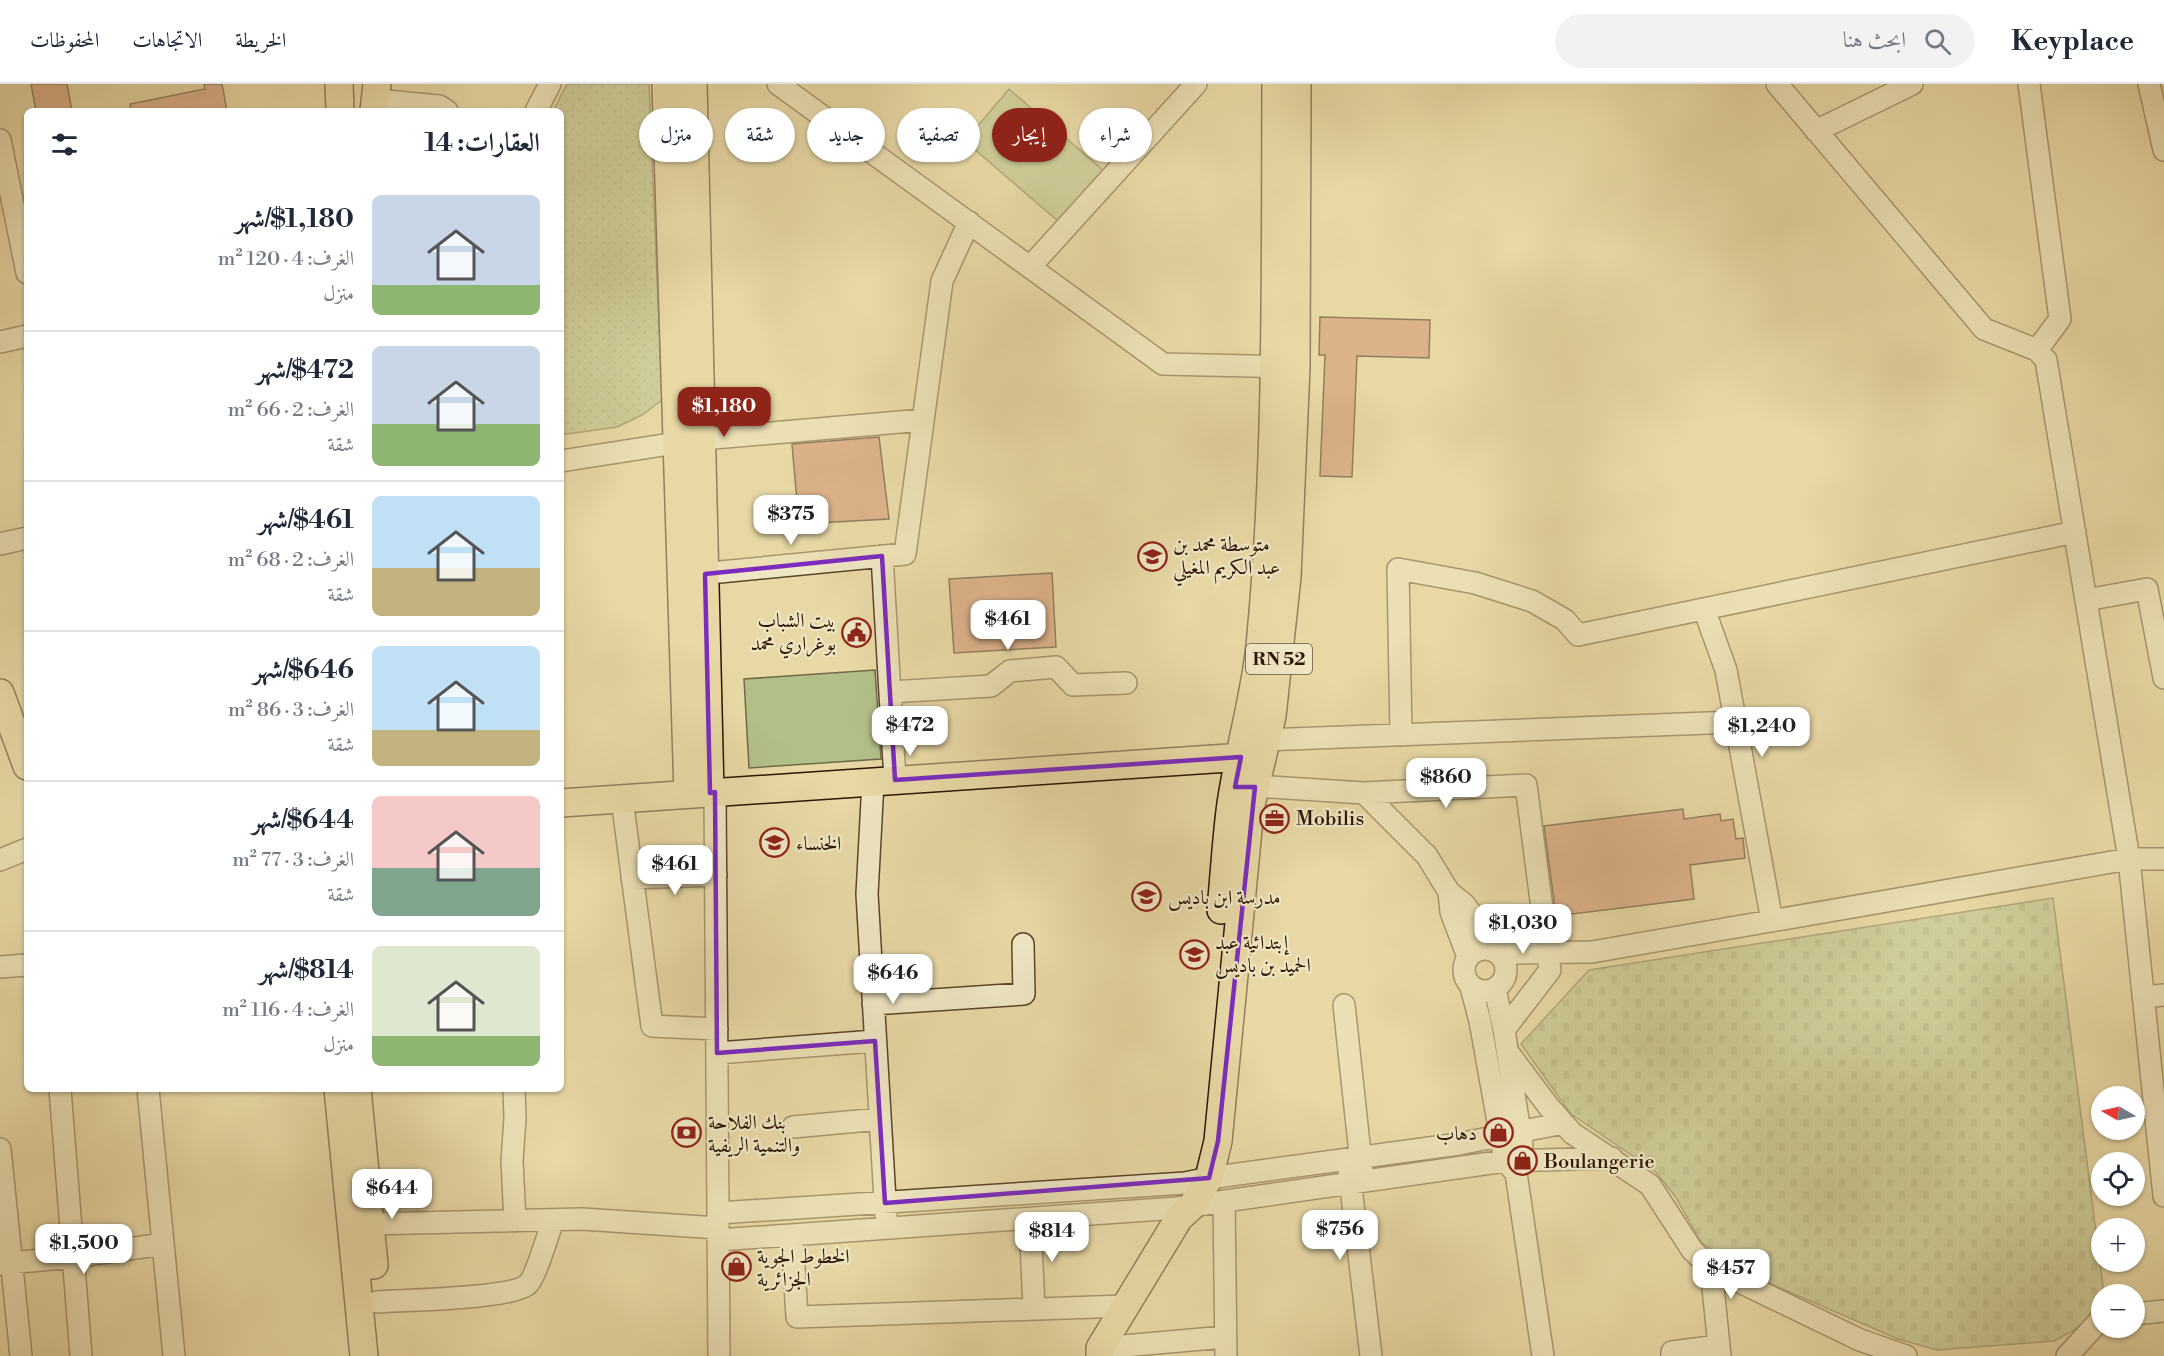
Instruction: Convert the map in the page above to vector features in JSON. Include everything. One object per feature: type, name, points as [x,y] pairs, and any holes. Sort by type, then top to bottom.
[{"type":"main road","points":[[339,84],[340,108]]},
{"type":"main road","points":[[666,84],[690,441]]},
{"type":"main road","points":[[693,84],[690,441],[693,575],[705,793]]},
{"type":"main road","name":"RN 52","points":[[1276,84],[1285,367]]},
{"type":"main road","name":"RN 52","points":[[1100,1352],[1124,1306],[1189,1199],[1201,1145],[1230,810],[1245,787],[1256,751],[1260,648],[1285,367],[1297,84]]},
{"type":"main road","points":[[0,693],[24,757]]},
{"type":"main road","points":[[564,803],[884,781],[1256,751]]},
{"type":"main road","points":[[338,1092],[364,1356]]},
{"type":"main road","points":[[357,1092],[382,1356]]},
{"type":"street","points":[[538,108],[550,84]]},
{"type":"street","points":[[778,84],[1163,364],[1285,367]]},
{"type":"street","points":[[1030,267],[1196,84]]},
{"type":"street","points":[[1777,84],[1984,329],[2037,350],[2046,360],[2128,859],[2154,996],[2164,1196]]},
{"type":"street","points":[[1816,131],[1912,84]]},
{"type":"street","points":[[2029,84],[2060,319],[2037,350]]},
{"type":"street","points":[[2150,84],[2164,150]]},
{"type":"street","points":[[376,98],[443,108]]},
{"type":"street","points":[[0,140],[24,258]]},
{"type":"street","points":[[693,575],[905,554],[942,281],[969,222]]},
{"type":"street","points":[[0,342],[24,337]]},
{"type":"street","points":[[564,461],[690,441],[923,420]]},
{"type":"street","points":[[1401,735],[1398,569],[1475,583],[1532,601],[1565,620],[1578,635],[2075,532]]},
{"type":"street","points":[[0,544],[24,539]]},
{"type":"street","points":[[882,556],[890,692],[884,781],[867,894],[886,1229]]},
{"type":"street","points":[[2086,600],[2147,589],[2164,678]]},
{"type":"street","points":[[1704,609],[1726,670],[1772,921]]},
{"type":"street","points":[[890,692],[991,686],[1010,671],[1056,667],[1073,685],[1126,683]]},
{"type":"street","points":[[1256,751],[1401,735],[1735,722]]},
{"type":"street","points":[[1245,787],[1364,793],[1526,785],[1549,961],[1504,1030]]},
{"type":"street","points":[[705,793],[716,875],[719,1356]]},
{"type":"street","points":[[1364,793],[1427,856],[1449,892],[1465,905],[1493,951],[1505,963],[1506,975],[1497,987],[1521,1132],[1515,1164],[1543,1356]]},
{"type":"street","points":[[622,799],[652,1026],[717,1029]]},
{"type":"street","points":[[0,860],[24,850]]},
{"type":"street","points":[[1471,987],[1483,991],[1497,987],[1549,961],[1592,952],[2128,859],[2164,859]]},
{"type":"street","points":[[632,878],[716,875]]},
{"type":"street","points":[[1449,892],[1451,912],[1468,957]]},
{"type":"street","points":[[873,1004],[1024,994],[1023,944]]},
{"type":"street","points":[[1515,1164],[1499,1136],[1480,1021],[1471,987],[1465,978],[1464,967],[1468,957],[1476,950],[1549,961]]},
{"type":"street","points":[[0,967],[24,965]]},
{"type":"street","points":[[1344,1005],[1354,1160],[1371,1356]]},
{"type":"street","points":[[717,1053],[875,1041]]},
{"type":"street","points":[[1508,1052],[1549,1107],[1572,1133],[1650,1185],[1692,1250],[1711,1268],[1861,1348],[1906,1356]]},
{"type":"street","points":[[60,1092],[81,1356]]},
{"type":"street","points":[[148,1092],[174,1356]]},
{"type":"street","points":[[514,1092],[512,1161],[515,1221]]},
{"type":"street","points":[[793,1127],[880,1119]]},
{"type":"street","points":[[370,1224],[582,1220],[718,1227],[792,1235],[1030,1220],[1189,1199],[1354,1160],[1459,1144],[1563,1123]]},
{"type":"street","points":[[0,1149],[6,1263],[21,1356]]},
{"type":"street","points":[[718,1227],[885,1203],[1189,1199],[1224,1201],[1515,1164],[1612,1158]]},
{"type":"street","points":[[1100,1352],[1226,1346],[1224,1201]]},
{"type":"street","points":[[377,1302],[519,1290],[530,1284],[553,1220]]},
{"type":"street","points":[[1030,1220],[1034,1309]]},
{"type":"street","points":[[792,1235],[797,1317],[1124,1306]]},
{"type":"street","points":[[6,1263],[73,1257],[163,1244]]},
{"type":"street","points":[[1672,1356],[1672,1352],[1720,1351],[1711,1268]]},
{"type":"street","points":[[2145,1313],[2164,1311]]},
{"type":"street","points":[[2067,1356],[2091,1330]]},
{"type":"highlighted area","points":[[882,556],[895,780],[1241,757],[1235,787],[1255,787],[1218,1141],[1209,1178],[885,1203],[875,1041],[717,1053],[715,792],[710,793],[705,574]]},
{"type":"green space","points":[[567,84],[649,84],[650,108],[639,108],[639,162],[652,162],[662,400],[642,415],[617,427],[564,435],[564,108],[555,108]]},
{"type":"green space","points":[[1009,89],[1031,108],[993,108]]},
{"type":"green space","points":[[992,109],[992,162],[1067,162],[1067,139],[1079,149],[1079,162],[1094,162],[1103,170],[1059,222],[980,154],[980,123]]},
{"type":"green space","points":[[875,670],[881,759],[749,768],[744,679]]},
{"type":"green space","points":[[2053,898],[2094,1218],[2091,1218],[2091,1272],[2101,1272],[2103,1284],[2091,1284],[2091,1317],[2083,1325],[2054,1341],[1937,1350],[1898,1339],[1748,1274],[1701,1242],[1675,1196],[1655,1171],[1571,1114],[1521,1044],[1589,970]]},
{"type":"building","points":[[31,84],[67,84],[71,108],[35,108]]},
{"type":"building","points":[[204,84],[222,84],[226,108],[131,108],[130,104],[205,89]]},
{"type":"building","points":[[1320,317],[1430,320],[1429,358],[1357,356],[1352,477],[1320,476],[1325,355],[1319,355]]},
{"type":"building","points":[[879,437],[889,519],[799,524],[792,444]]},
{"type":"building","points":[[1052,573],[1056,647],[954,653],[949,579]]},
{"type":"building","points":[[1683,809],[1684,819],[1720,814],[1721,821],[1733,819],[1736,839],[1743,838],[1745,858],[1690,865],[1694,899],[1556,916],[1544,826]]},
{"type":"place","name":"متوسطة محمد بن عبد الكريم المغيلي","points":[[1152,556]]},
{"type":"place","name":"بيت الشباب بوغراري محمد","points":[[857,632]]},
{"type":"place","name":"Mobilis","points":[[1275,818]]},
{"type":"place","name":"الخنساء","points":[[775,843]]},
{"type":"place","name":"مدرسة ابن باديس","points":[[1147,897]]},
{"type":"place","name":"إبتدائية عبد الحميد بن باديس","points":[[1194,954]]},
{"type":"place","name":"بنك الفلاحة والتنمية الريفية","points":[[687,1133]]},
{"type":"place","name":"دهاب","points":[[1498,1133]]},
{"type":"place","name":"Boulangerie","points":[[1523,1161]]},
{"type":"place","name":"الخطوط الجوية الجزائرية","points":[[736,1267]]}]
